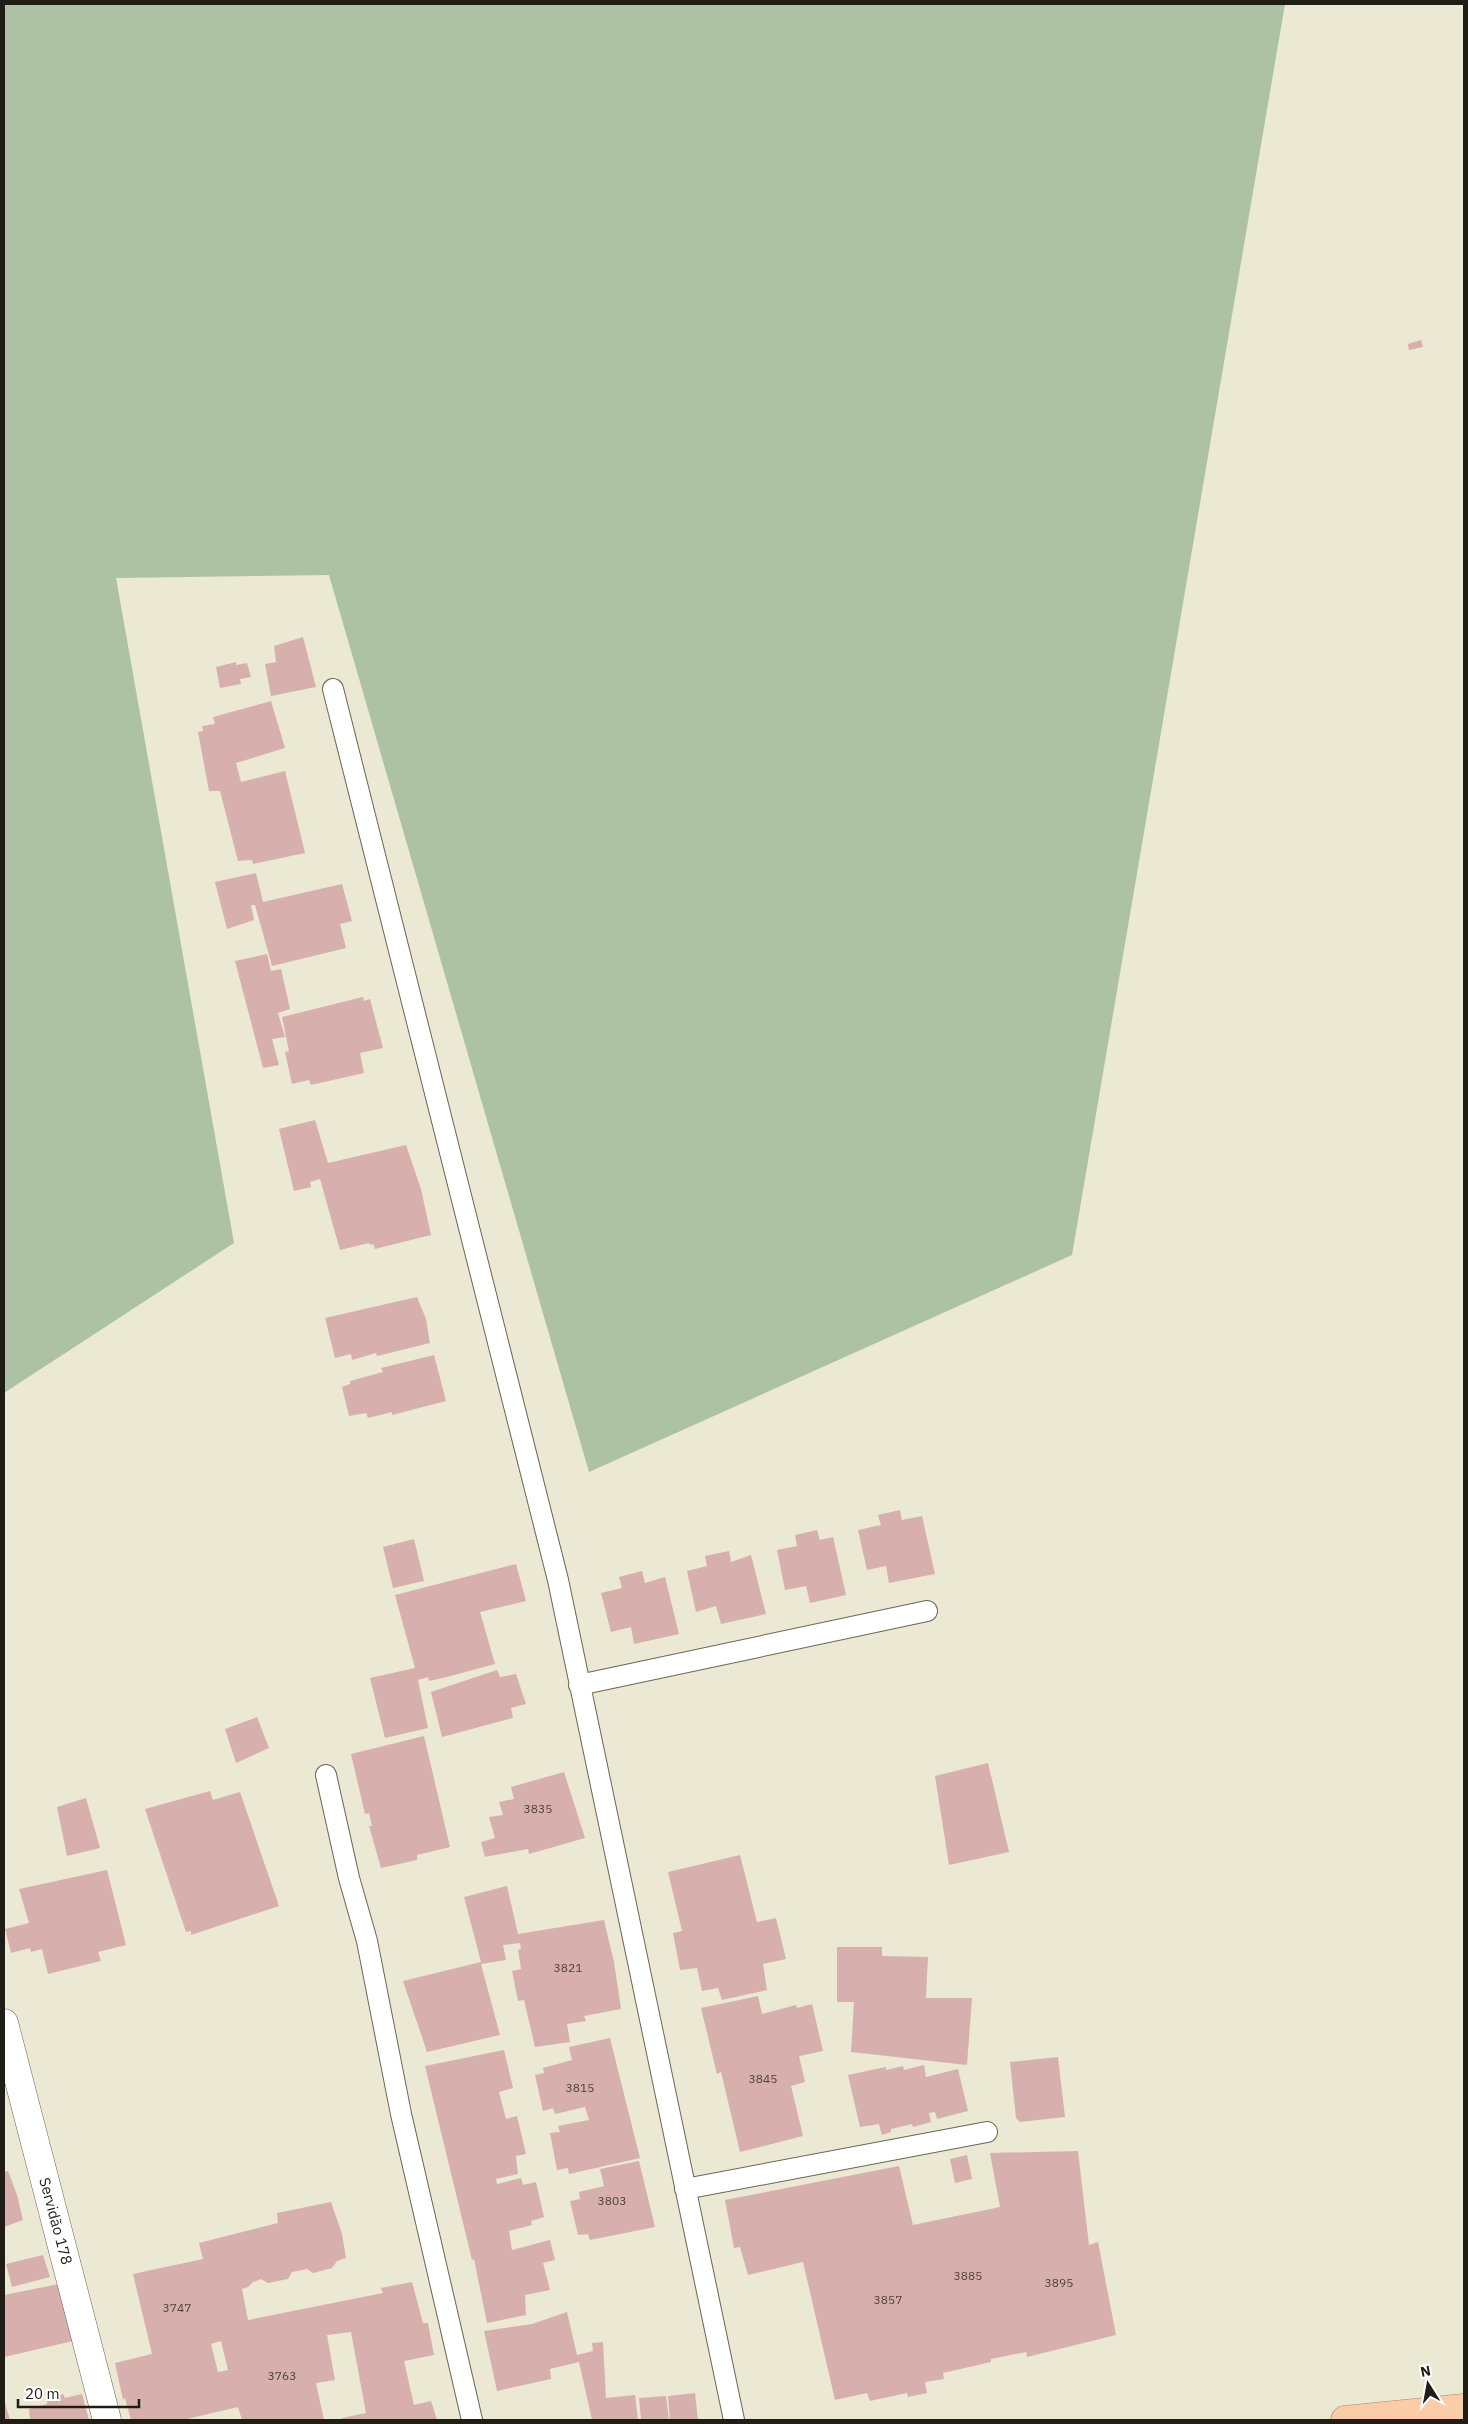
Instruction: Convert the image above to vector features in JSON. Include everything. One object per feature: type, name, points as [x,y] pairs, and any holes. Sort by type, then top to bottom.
[{"type":"highway","points":[[1345,2420],[1464,2408]]},
{"type":"street","name":"Servidão 178","points":[[4,2023],[107,2420]]},
{"type":"lane","points":[[333,689],[555,1571],[734,2420]]},
{"type":"lane","points":[[579,1684],[927,1611]]},
{"type":"lane","points":[[326,1775],[367,1941],[401,2114],[472,2420]]},
{"type":"lane","points":[[685,2189],[987,2132]]},
{"type":"green space","points":[[4,4],[1285,4],[1072,1255],[589,1472],[329,575],[116,578],[234,1243],[4,1393]]},
{"type":"building","points":[[1421,340],[1423,347],[1409,350],[1408,344]]},
{"type":"building","points":[[303,637],[316,687],[271,696],[265,664],[276,662],[274,646]]},
{"type":"building","points":[[236,662],[236,665],[247,663],[251,677],[240,679],[241,684],[220,688],[216,667]]},
{"type":"building","points":[[271,701],[285,748],[236,763],[241,782],[285,771],[305,853],[253,864],[252,860],[238,861],[220,791],[209,791],[198,732],[203,731],[202,726],[215,724],[213,717]]},
{"type":"building","points":[[256,873],[263,902],[342,884],[352,921],[340,924],[346,948],[272,966],[255,905],[251,905],[254,920],[227,929],[215,882]]},
{"type":"building","points":[[267,954],[271,971],[281,969],[290,1009],[278,1013],[285,1037],[272,1039],[279,1065],[263,1068],[235,961]]},
{"type":"building","points":[[363,997],[364,1001],[370,999],[383,1048],[360,1053],[364,1073],[311,1085],[309,1080],[292,1084],[285,1052],[289,1051],[282,1017]]},
{"type":"building","points":[[315,1120],[328,1163],[406,1145],[421,1189],[431,1235],[375,1249],[373,1244],[370,1245],[369,1243],[340,1250],[320,1179],[310,1182],[311,1187],[294,1191],[279,1129]]},
{"type":"building","points":[[417,1297],[426,1319],[430,1343],[377,1356],[376,1353],[352,1360],[351,1354],[335,1358],[325,1318]]},
{"type":"building","points":[[434,1355],[446,1401],[392,1415],[392,1412],[368,1418],[366,1413],[349,1416],[342,1387],[350,1384],[350,1381],[383,1372],[381,1368]]},
{"type":"building","points":[[900,1510],[902,1520],[922,1516],[935,1574],[889,1583],[886,1566],[867,1570],[858,1530],[881,1525],[878,1515]]},
{"type":"building","points":[[817,1530],[820,1540],[833,1537],[846,1595],[810,1603],[806,1586],[785,1590],[777,1550],[797,1546],[795,1535]]},
{"type":"building","points":[[414,1539],[424,1581],[393,1588],[383,1547]]},
{"type":"building","points":[[729,1551],[731,1562],[751,1555],[766,1614],[721,1624],[716,1606],[696,1612],[687,1571],[707,1566],[705,1556]]},
{"type":"building","points":[[516,1564],[526,1601],[480,1612],[495,1664],[429,1681],[428,1677],[418,1680],[428,1728],[385,1738],[370,1678],[415,1668],[395,1595]]},
{"type":"building","points":[[642,1571],[645,1583],[665,1577],[679,1634],[634,1644],[631,1627],[611,1632],[601,1593],[622,1588],[619,1577]]},
{"type":"building","points":[[497,1670],[500,1677],[516,1674],[526,1704],[511,1708],[513,1718],[442,1737],[431,1692]]},
{"type":"building","points":[[257,1717],[269,1748],[236,1763],[225,1729]]},
{"type":"building","points":[[424,1736],[450,1847],[417,1855],[417,1860],[381,1868],[369,1826],[372,1826],[369,1813],[365,1814],[351,1754]]},
{"type":"building","points":[[988,1763],[1009,1852],[949,1865],[935,1776]]},
{"type":"building","points":[[564,1772],[585,1838],[529,1854],[528,1849],[485,1857],[481,1842],[495,1838],[489,1817],[503,1815],[499,1802],[514,1799],[511,1787]]},
{"type":"building","points":[[210,1791],[213,1800],[240,1792],[279,1906],[191,1935],[191,1931],[186,1932],[145,1809]]},
{"type":"building","points":[[86,1798],[100,1848],[67,1856],[57,1807]]},
{"type":"building","points":[[740,1855],[757,1922],[776,1918],[786,1959],[763,1964],[767,1990],[722,2000],[718,1988],[702,1991],[697,1968],[680,1970],[673,1933],[682,1931],[668,1872]]},
{"type":"building","points":[[107,1870],[126,1945],[98,1952],[101,1961],[48,1974],[42,1949],[31,1952],[30,1948],[11,1953],[5,1929],[29,1923],[19,1889]]},
{"type":"building","points":[[507,1886],[518,1934],[604,1920],[614,1962],[621,2009],[584,2016],[586,2021],[567,2024],[570,2042],[535,2047],[524,2000],[518,2001],[512,1971],[521,1969],[518,1950],[521,1949],[520,1943],[503,1945],[506,1960],[481,1964],[500,2035],[427,2052],[403,1981],[481,1962],[464,1897]]},
{"type":"building","points":[[837,1947],[882,1947],[882,1956],[928,1957],[926,1998],[972,1998],[967,2065],[851,2052],[854,2002],[837,2002]]},
{"type":"building","points":[[758,1996],[762,2014],[796,2005],[797,2008],[812,2004],[823,2051],[799,2056],[805,2082],[791,2086],[803,2136],[740,2152],[721,2072],[717,2074],[701,2008]]},
{"type":"building","points":[[610,2038],[640,2158],[569,2174],[568,2168],[557,2170],[550,2133],[560,2132],[558,2126],[589,2120],[585,2107],[555,2114],[553,2108],[543,2111],[535,2075],[544,2073],[543,2068],[572,2060],[569,2047]]},
{"type":"building","points":[[504,2050],[513,2088],[499,2092],[506,2119],[517,2116],[526,2154],[516,2156],[518,2174],[496,2179],[497,2184],[521,2178],[523,2185],[536,2182],[544,2217],[531,2221],[532,2225],[509,2231],[512,2250],[550,2240],[555,2260],[543,2263],[550,2290],[525,2295],[526,2315],[487,2323],[474,2259],[472,2260],[425,2066]]},
{"type":"building","points":[[1058,2057],[1065,2117],[1020,2122],[1016,2118],[1010,2062]]},
{"type":"building","points":[[924,2065],[926,2077],[958,2069],[968,2111],[937,2119],[935,2112],[929,2113],[931,2122],[913,2127],[912,2124],[891,2129],[891,2132],[882,2135],[879,2124],[860,2127],[848,2075],[886,2067],[886,2070],[903,2066],[904,2070]]},
{"type":"building","points":[[1078,2151],[1089,2245],[1098,2242],[1116,2335],[1027,2357],[1026,2352],[991,2359],[991,2362],[943,2373],[944,2379],[925,2382],[927,2393],[908,2397],[907,2393],[870,2401],[867,2393],[835,2400],[803,2262],[748,2275],[740,2247],[734,2248],[725,2200],[899,2166],[913,2225],[1000,2207],[990,2153]]},
{"type":"building","points":[[967,2155],[972,2179],[955,2183],[950,2159]]},
{"type":"building","points":[[639,2161],[655,2227],[590,2240],[588,2234],[578,2235],[570,2201],[580,2199],[579,2192],[604,2186],[600,2169]]},
{"type":"building","points":[[8,2171],[17,2195],[23,2220],[4,2227],[4,2172]]},
{"type":"building","points":[[331,2202],[342,2234],[346,2258],[337,2261],[332,2268],[313,2273],[307,2269],[292,2272],[288,2279],[268,2283],[261,2279],[253,2282],[248,2287],[242,2289],[248,2320],[383,2293],[381,2288],[412,2282],[423,2323],[428,2323],[434,2355],[404,2361],[414,2405],[431,2401],[437,2420],[342,2420],[342,2418],[366,2413],[351,2332],[327,2335],[335,2380],[316,2383],[324,2420],[242,2420],[238,2407],[183,2420],[131,2420],[125,2398],[123,2400],[115,2363],[152,2354],[133,2274],[203,2259],[199,2243],[278,2223],[277,2213]],"holes":[[[221,2341],[228,2370],[218,2372],[211,2344]]]},
{"type":"building","points":[[43,2255],[50,2277],[12,2287],[6,2264]]},
{"type":"building","points":[[59,2284],[73,2341],[4,2357],[4,2295]]},
{"type":"building","points":[[567,2312],[577,2355],[593,2351],[592,2343],[603,2342],[606,2398],[635,2395],[638,2420],[592,2420],[579,2362],[550,2369],[551,2379],[497,2391],[484,2331],[532,2324]]},
{"type":"building","points":[[695,2393],[698,2420],[670,2420],[668,2396]]},
{"type":"building","points":[[63,2394],[65,2398],[82,2394],[89,2420],[30,2420],[29,2409],[47,2404],[47,2399]]},
{"type":"building","points":[[666,2396],[669,2420],[641,2420],[639,2398]]},
{"type":"building","points":[[4,2399],[10,2420],[4,2420]]}]
